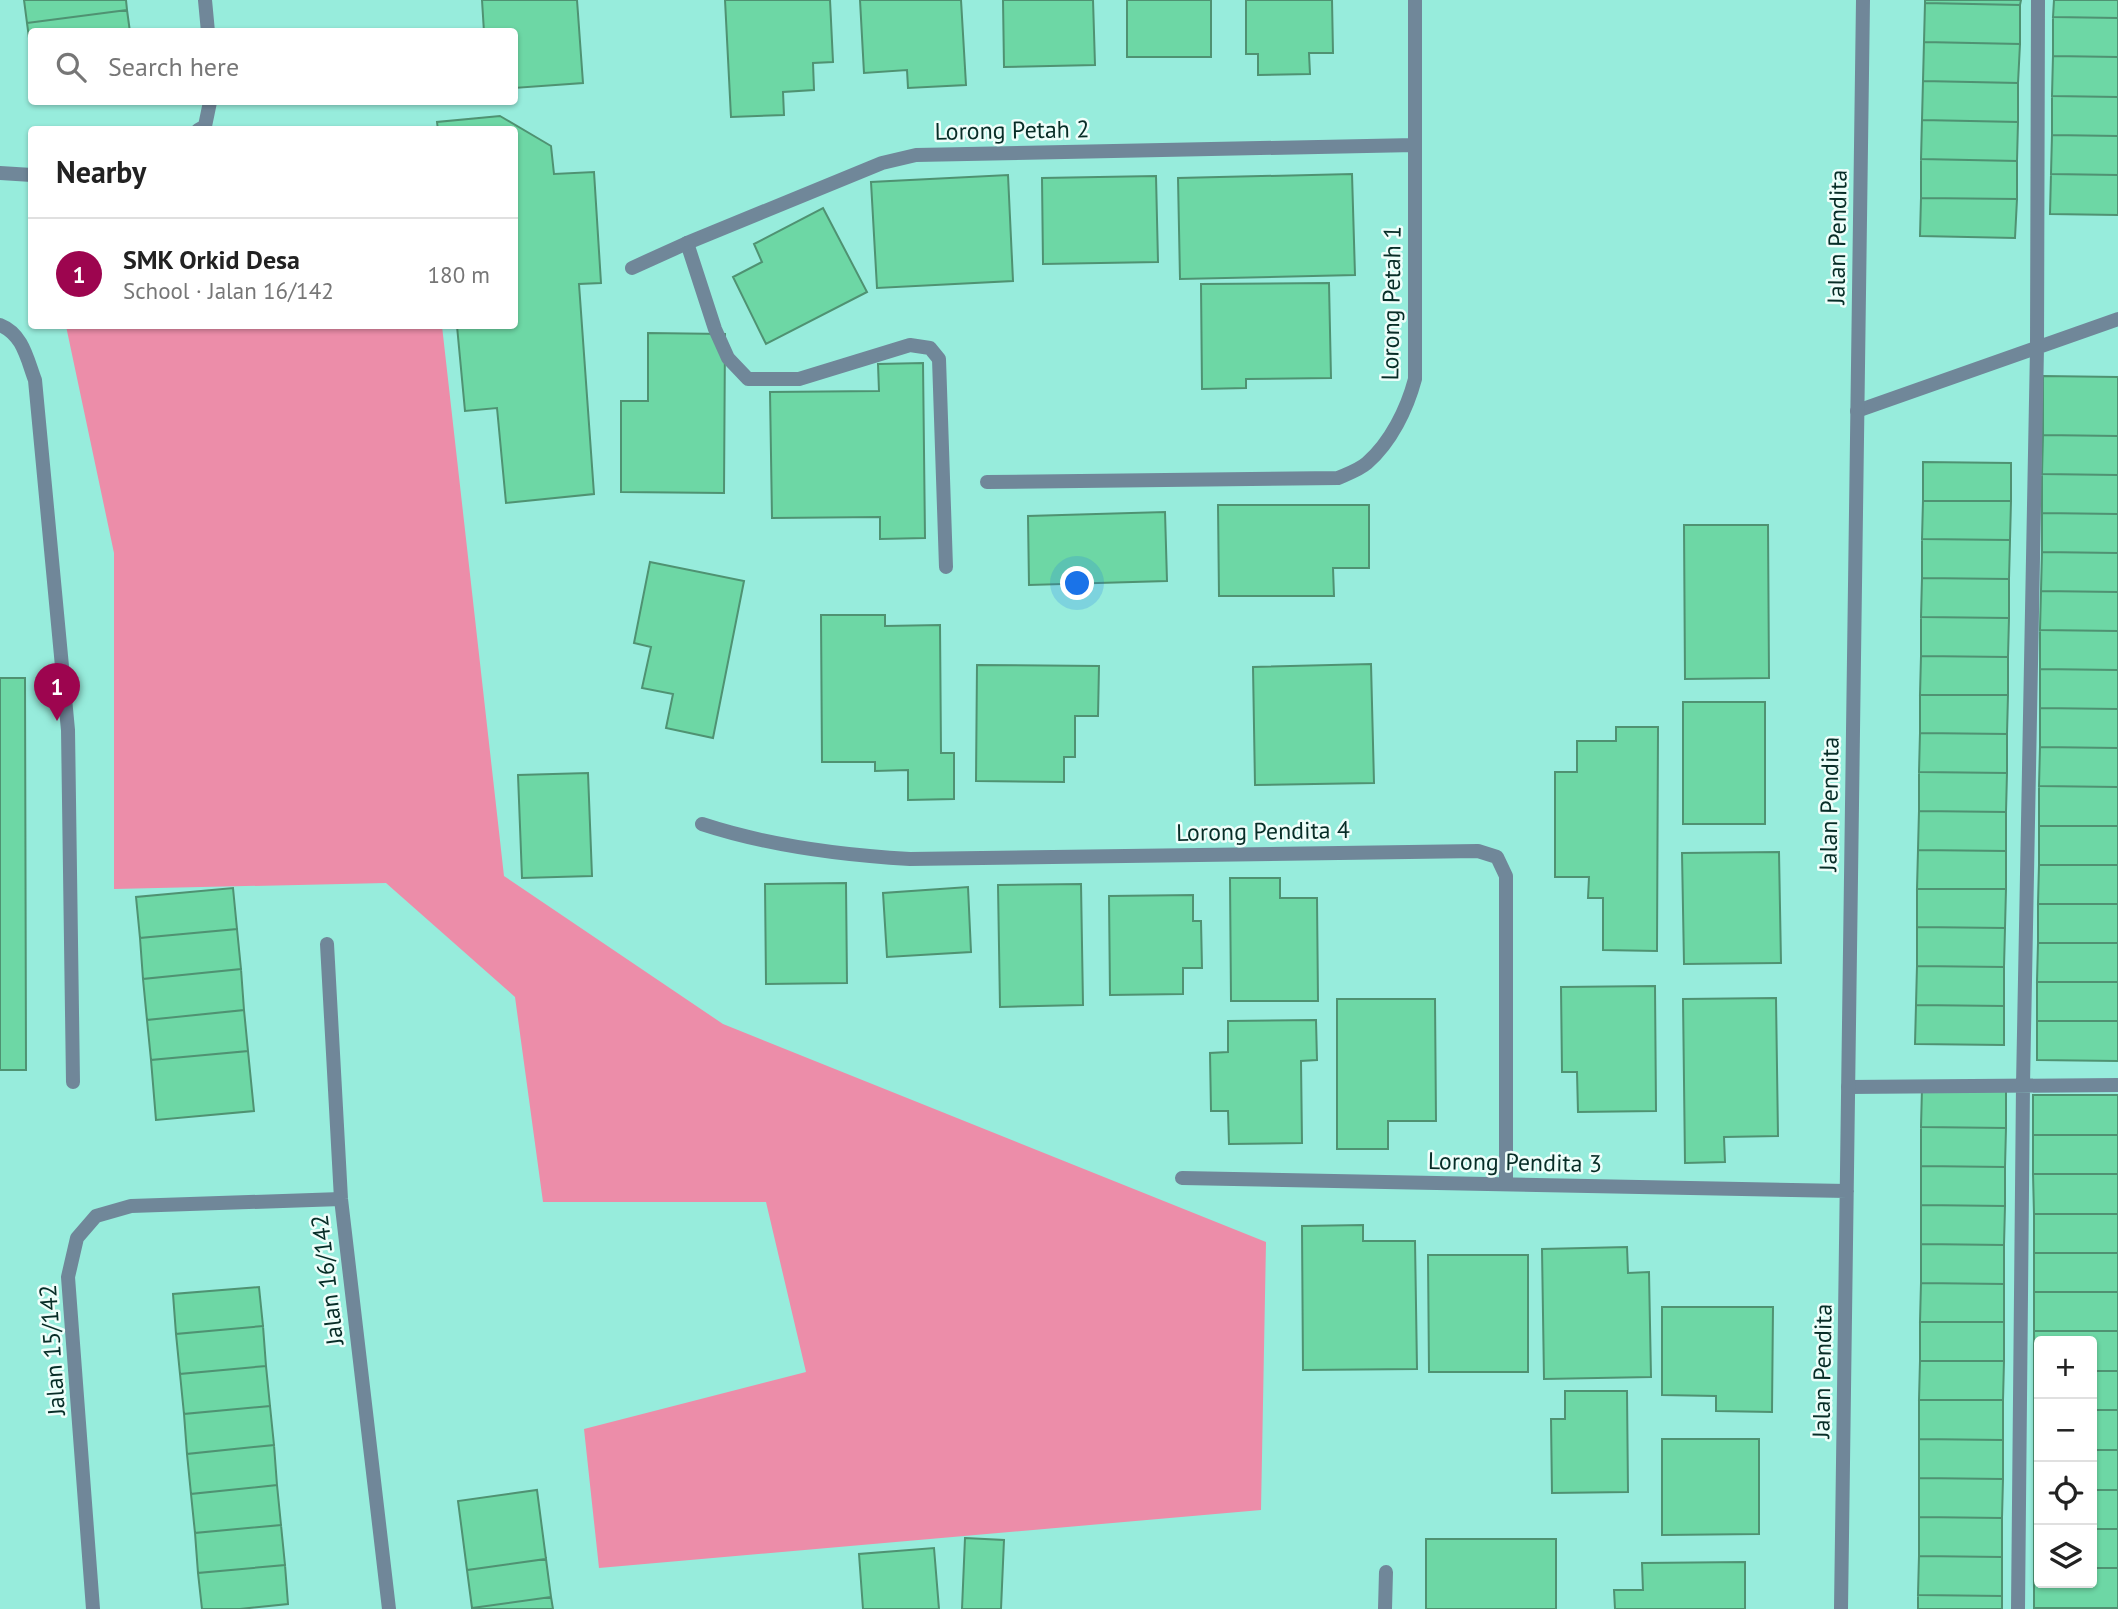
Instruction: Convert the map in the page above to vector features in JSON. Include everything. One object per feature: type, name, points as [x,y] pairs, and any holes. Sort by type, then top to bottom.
[{"type":"street","points":[[205,0],[208,28]]},
{"type":"street","name":"Lorong Petah 1","points":[[987,482],[1338,478],[1366,465],[1391,432],[1409,401],[1415,379],[1415,0]]},
{"type":"street","name":"Jalan Pendita","points":[[1841,1609],[1863,0]]},
{"type":"street","points":[[2018,1609],[2023,1085],[2037,348],[2038,0]]},
{"type":"street","points":[[205,126],[209,105]]},
{"type":"street","name":"Lorong Petah 2","points":[[632,268],[882,163],[916,155],[1415,145]]},
{"type":"street","points":[[0,173],[28,176]]},
{"type":"street","points":[[687,243],[728,358],[748,379],[799,379],[910,345],[930,348],[939,359],[946,567]]},
{"type":"street","points":[[1857,411],[2118,319]]},
{"type":"street","points":[[0,325],[7,327],[21,341],[35,380],[67,716],[73,1082]]},
{"type":"street","name":"Lorong Pendita 4","points":[[702,824],[741,837],[858,856],[910,859],[1478,851],[1497,858],[1506,876],[1506,1184]]},
{"type":"street","name":"Jalan 16/142","points":[[327,944],[341,1199],[389,1609]]},
{"type":"street","points":[[1848,1087],[2118,1085]]},
{"type":"street","name":"Lorong Pendita 3","points":[[1182,1178],[1847,1191]]},
{"type":"street","name":"Jalan 15/142","points":[[93,1609],[68,1277],[77,1238],[96,1216],[131,1206],[341,1199]]},
{"type":"street","points":[[1385,1609],[1386,1572]]},
{"type":"shaded area","points":[[67,329],[442,329],[504,876],[723,1024],[1266,1242],[1261,1510],[599,1568],[584,1429],[806,1372],[766,1202],[543,1202],[515,997],[386,883],[114,889],[114,553]]},
{"type":"building","points":[[24,0],[126,0],[127,10],[27,23]]},
{"type":"building","points":[[482,0],[577,0],[583,83],[518,88],[518,28],[484,28]]},
{"type":"building","points":[[725,0],[830,0],[833,62],[813,63],[814,90],[783,92],[784,115],[731,117]]},
{"type":"building","points":[[860,0],[961,0],[966,85],[908,88],[907,70],[864,73]]},
{"type":"building","points":[[1003,0],[1093,0],[1095,65],[1004,67]]},
{"type":"building","points":[[1127,0],[1211,0],[1211,57],[1127,57]]},
{"type":"building","points":[[1246,0],[1332,0],[1333,53],[1309,53],[1310,74],[1258,75],[1258,54],[1246,54]]},
{"type":"building","points":[[1925,0],[2021,0],[2020,5],[1925,3]]},
{"type":"building","points":[[2054,0],[2118,0],[2118,18],[2053,17]]},
{"type":"building","points":[[1925,3],[2020,5],[2020,44],[1924,42]]},
{"type":"building","points":[[127,10],[129,28],[28,28],[28,30],[27,23]]},
{"type":"building","points":[[2053,17],[2118,18],[2118,57],[2053,56]]},
{"type":"building","points":[[1924,42],[2020,44],[2018,83],[1923,81]]},
{"type":"building","points":[[2053,56],[2118,57],[2118,97],[2052,96]]},
{"type":"building","points":[[1923,81],[2018,83],[2018,122],[1922,120]]},
{"type":"building","points":[[2052,96],[2118,97],[2118,136],[2052,135]]},
{"type":"building","points":[[500,116],[517,126],[438,126],[437,122]]},
{"type":"building","points":[[1922,120],[2018,122],[2017,161],[1921,159]]},
{"type":"building","points":[[518,127],[551,146],[554,174],[594,172],[601,283],[579,284],[594,494],[506,503],[497,408],[465,411],[457,329],[518,329]]},
{"type":"building","points":[[2052,135],[2118,136],[2118,175],[2051,174]]},
{"type":"building","points":[[1921,159],[2017,161],[2017,199],[1921,198]]},
{"type":"building","points":[[1352,174],[1355,275],[1180,279],[1178,178]]},
{"type":"building","points":[[2051,174],[2118,175],[2118,215],[2050,214]]},
{"type":"building","points":[[1008,175],[1013,281],[877,288],[871,182]]},
{"type":"building","points":[[1156,176],[1158,262],[1043,264],[1042,178]]},
{"type":"building","points":[[1921,198],[2017,199],[2015,238],[1920,236]]},
{"type":"building","points":[[823,208],[867,292],[766,344],[733,277],[762,262],[754,244]]},
{"type":"building","points":[[1329,283],[1331,378],[1246,379],[1246,388],[1202,389],[1201,284]]},
{"type":"building","points":[[648,333],[725,334],[724,493],[621,492],[621,401],[648,401]]},
{"type":"building","points":[[923,363],[925,538],[880,539],[880,517],[772,518],[770,392],[879,391],[878,364]]},
{"type":"building","points":[[2043,376],[2118,377],[2118,436],[2043,435]]},
{"type":"building","points":[[2043,435],[2118,436],[2118,475],[2042,474]]},
{"type":"building","points":[[1923,462],[2011,463],[2011,501],[1923,501]]},
{"type":"building","points":[[2042,474],[2118,475],[2118,514],[2042,513]]},
{"type":"building","points":[[1923,501],[2011,501],[2010,540],[1922,539]]},
{"type":"building","points":[[1218,505],[1369,505],[1369,568],[1333,568],[1334,596],[1219,596]]},
{"type":"building","points":[[1165,512],[1167,581],[1029,585],[1028,516]]},
{"type":"building","points":[[2042,513],[2118,514],[2118,553],[2042,552]]},
{"type":"building","points":[[1684,525],[1768,525],[1769,678],[1685,679]]},
{"type":"building","points":[[1922,539],[2010,540],[2009,579],[1922,578]]},
{"type":"building","points":[[2042,552],[2118,553],[2118,592],[2041,591]]},
{"type":"building","points":[[650,562],[744,581],[713,738],[666,728],[673,694],[642,688],[651,647],[634,643]]},
{"type":"building","points":[[1922,578],[2009,579],[2009,618],[1921,617]]},
{"type":"building","points":[[2041,591],[2118,592],[2118,631],[2040,630]]},
{"type":"building","points":[[821,615],[885,615],[885,626],[940,625],[941,753],[954,753],[954,799],[908,800],[908,770],[875,771],[875,762],[822,762]]},
{"type":"building","points":[[1921,617],[2009,618],[2008,657],[1921,656]]},
{"type":"building","points":[[2040,630],[2118,631],[2118,670],[2040,669]]},
{"type":"building","points":[[1921,656],[2008,657],[2008,695],[1920,695]]},
{"type":"building","points":[[1371,664],[1374,783],[1255,785],[1253,667]]},
{"type":"building","points":[[977,665],[1099,666],[1098,716],[1075,716],[1075,757],[1064,757],[1064,782],[976,781]]},
{"type":"building","points":[[2040,669],[2118,670],[2118,709],[2040,708]]},
{"type":"building","points":[[0,678],[25,678],[26,1070],[0,1070]]},
{"type":"building","points":[[1920,695],[2008,695],[2007,734],[1920,733]]},
{"type":"building","points":[[1683,702],[1765,702],[1765,824],[1683,824]]},
{"type":"building","points":[[2040,708],[2118,709],[2118,748],[2040,747]]},
{"type":"building","points":[[1616,727],[1658,727],[1657,951],[1603,950],[1603,898],[1588,898],[1589,877],[1555,877],[1555,772],[1577,772],[1577,741],[1616,741]]},
{"type":"building","points":[[1920,733],[2007,734],[2007,773],[1919,772]]},
{"type":"building","points":[[2040,747],[2118,748],[2118,787],[2039,786]]},
{"type":"building","points":[[1919,772],[2007,773],[2006,812],[1919,811]]},
{"type":"building","points":[[588,773],[592,876],[522,878],[518,775]]},
{"type":"building","points":[[2039,786],[2118,787],[2118,826],[2039,826]]},
{"type":"building","points":[[1919,811],[2006,812],[2006,851],[1918,850]]},
{"type":"building","points":[[2039,826],[2118,826],[2118,865],[2039,865]]},
{"type":"building","points":[[1918,850],[2006,851],[2006,889],[1917,889]]},
{"type":"building","points":[[1779,852],[1781,963],[1684,964],[1682,853]]},
{"type":"building","points":[[2039,865],[2118,865],[2118,904],[2038,904]]},
{"type":"building","points":[[1230,878],[1280,878],[1280,898],[1317,898],[1318,1001],[1231,1001]]},
{"type":"building","points":[[846,883],[847,983],[766,984],[765,884]]},
{"type":"building","points":[[1081,884],[1083,1005],[1000,1007],[998,885]]},
{"type":"building","points":[[968,887],[971,952],[887,957],[883,893]]},
{"type":"building","points":[[233,888],[237,929],[140,938],[136,897]]},
{"type":"building","points":[[1917,889],[2006,889],[2005,928],[1917,927]]},
{"type":"building","points":[[1193,895],[1193,921],[1201,921],[1202,968],[1183,968],[1183,994],[1110,995],[1109,896]]},
{"type":"building","points":[[2038,904],[2118,904],[2118,943],[2038,943]]},
{"type":"building","points":[[1917,927],[2005,928],[2004,967],[1917,966]]},
{"type":"building","points":[[237,929],[241,969],[143,979],[140,938]]},
{"type":"building","points":[[2038,943],[2118,943],[2118,982],[2037,982]]},
{"type":"building","points":[[1917,966],[2004,967],[2004,1006],[1916,1005]]},
{"type":"building","points":[[241,969],[244,1010],[147,1020],[143,979]]},
{"type":"building","points":[[2037,982],[2118,982],[2118,1021],[2037,1021]]},
{"type":"building","points":[[1655,986],[1656,1111],[1578,1112],[1577,1072],[1562,1072],[1561,987]]},
{"type":"building","points":[[1776,998],[1778,1136],[1724,1137],[1725,1162],[1685,1163],[1683,999]]},
{"type":"building","points":[[1337,999],[1435,999],[1436,1121],[1388,1121],[1388,1149],[1337,1149]]},
{"type":"building","points":[[1916,1005],[2004,1006],[2004,1045],[1915,1044]]},
{"type":"building","points":[[244,1010],[248,1051],[151,1060],[147,1020]]},
{"type":"building","points":[[1316,1020],[1317,1060],[1301,1061],[1302,1143],[1229,1144],[1228,1111],[1211,1111],[1210,1053],[1228,1052],[1228,1021]]},
{"type":"building","points":[[2037,1021],[2118,1021],[2118,1061],[2037,1060]]},
{"type":"building","points":[[248,1051],[254,1111],[156,1120],[151,1060]]},
{"type":"building","points":[[1922,1088],[2006,1089],[2006,1128],[1921,1127]]},
{"type":"building","points":[[2033,1095],[2118,1095],[2118,1135],[2033,1135]]},
{"type":"building","points":[[1921,1127],[2006,1128],[2005,1167],[1921,1166]]},
{"type":"building","points":[[2033,1135],[2118,1135],[2118,1174],[2033,1174]]},
{"type":"building","points":[[1921,1166],[2005,1167],[2005,1206],[1921,1205]]},
{"type":"building","points":[[2033,1174],[2118,1174],[2118,1214],[2034,1214]]},
{"type":"building","points":[[1921,1205],[2005,1206],[2004,1245],[1921,1244]]},
{"type":"building","points":[[2034,1214],[2118,1214],[2118,1253],[2034,1253]]},
{"type":"building","points":[[1363,1225],[1363,1241],[1415,1241],[1417,1369],[1303,1370],[1302,1226]]},
{"type":"building","points":[[1921,1244],[2004,1245],[2004,1284],[1921,1283]]},
{"type":"building","points":[[1627,1247],[1628,1273],[1649,1272],[1651,1377],[1544,1379],[1542,1249]]},
{"type":"building","points":[[2034,1253],[2118,1253],[2118,1292],[2034,1292]]},
{"type":"building","points":[[1428,1255],[1528,1255],[1528,1372],[1429,1372]]},
{"type":"building","points":[[1921,1283],[2004,1284],[2004,1322],[1920,1322]]},
{"type":"building","points":[[259,1287],[263,1326],[176,1334],[173,1294]]},
{"type":"building","points":[[2034,1292],[2118,1292],[2118,1331],[2034,1331]]},
{"type":"building","points":[[1662,1307],[1773,1307],[1772,1412],[1716,1411],[1716,1396],[1662,1395]]},
{"type":"building","points":[[1920,1322],[2004,1322],[2004,1361],[1920,1361]]},
{"type":"building","points":[[263,1326],[266,1366],[180,1374],[176,1334]]},
{"type":"building","points":[[2034,1331],[2118,1331],[2118,1371],[2097,1371],[2097,1336],[2034,1336]]},
{"type":"building","points":[[1920,1361],[2004,1361],[2003,1400],[1919,1400]]},
{"type":"building","points":[[266,1366],[270,1406],[184,1414],[180,1374]]},
{"type":"building","points":[[2097,1371],[2118,1371],[2118,1410],[2097,1410]]},
{"type":"building","points":[[1565,1391],[1627,1391],[1628,1492],[1552,1493],[1551,1419],[1565,1419]]},
{"type":"building","points":[[1919,1400],[2003,1400],[2003,1440],[1919,1439]]},
{"type":"building","points":[[270,1406],[274,1445],[187,1454],[184,1414]]},
{"type":"building","points":[[2097,1410],[2118,1410],[2118,1450],[2097,1450]]},
{"type":"building","points":[[1662,1439],[1759,1439],[1759,1534],[1662,1535]]},
{"type":"building","points":[[1919,1439],[2003,1440],[2003,1479],[1919,1478]]},
{"type":"building","points":[[274,1445],[277,1485],[191,1494],[187,1454]]},
{"type":"building","points":[[2097,1450],[2118,1450],[2118,1490],[2097,1490]]},
{"type":"building","points":[[1919,1478],[2003,1479],[2002,1518],[1919,1517]]},
{"type":"building","points":[[277,1485],[281,1525],[195,1533],[191,1494]]},
{"type":"building","points":[[537,1490],[546,1559],[467,1570],[458,1501]]},
{"type":"building","points":[[2097,1490],[2118,1490],[2118,1529],[2097,1529]]},
{"type":"building","points":[[1919,1517],[2002,1518],[2002,1557],[1919,1556]]},
{"type":"building","points":[[281,1525],[285,1565],[198,1573],[195,1533]]},
{"type":"building","points":[[2097,1529],[2118,1529],[2118,1568],[2097,1568]]},
{"type":"building","points":[[965,1538],[1004,1540],[1001,1609],[962,1609]]},
{"type":"building","points":[[1426,1539],[1556,1539],[1556,1609],[1426,1609]]},
{"type":"building","points":[[934,1548],[939,1609],[863,1609],[859,1554]]},
{"type":"building","points":[[1919,1556],[2002,1557],[2002,1596],[1918,1595]]},
{"type":"building","points":[[546,1559],[551,1597],[472,1608],[467,1570]]},
{"type":"building","points":[[1745,1562],[1745,1609],[1615,1609],[1614,1590],[1643,1590],[1642,1563]]},
{"type":"building","points":[[285,1565],[288,1604],[240,1609],[202,1609],[198,1573]]},
{"type":"building","points":[[2097,1568],[2118,1568],[2118,1608],[2034,1608],[2034,1588],[2097,1588]]},
{"type":"building","points":[[1918,1595],[2002,1596],[2002,1609],[1918,1609]]},
{"type":"building","points":[[551,1597],[553,1609],[472,1609],[472,1608]]},
{"type":"building","points":[[2118,1608],[2118,1609],[2034,1609]]},
{"type":"place","name":"SMK Orkid Desa","points":[[57,721]]}]
